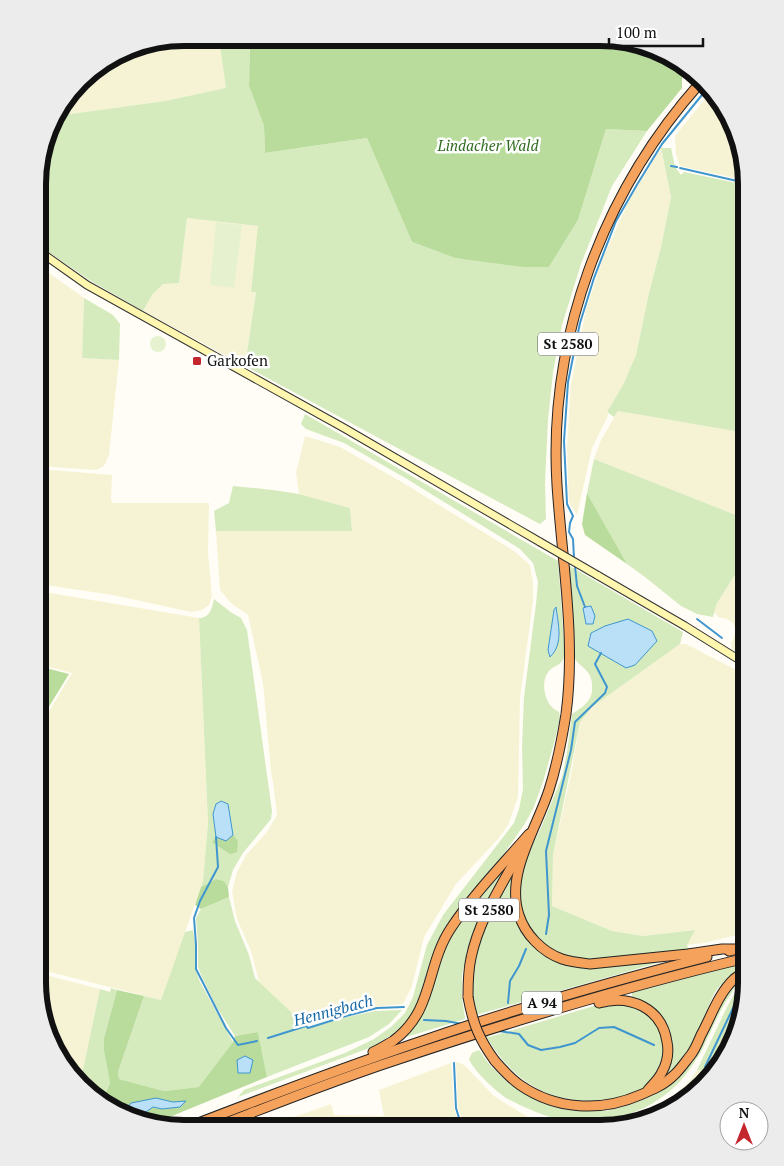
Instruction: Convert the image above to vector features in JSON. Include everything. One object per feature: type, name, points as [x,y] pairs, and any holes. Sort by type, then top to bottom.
[{"type":"highway","name":"St 2580","points":[[644,1094],[629,1100],[597,1107],[582,1107],[550,1101],[519,1085],[495,1062],[475,1028],[468,997],[468,983],[471,959],[478,935],[486,914],[532,830],[548,791],[564,728],[569,666],[567,609],[556,459],[559,396],[572,325],[591,262],[623,191],[648,150],[697,87]]},
{"type":"highway","points":[[532,830],[517,876],[515,888],[516,901],[519,915],[531,937],[552,955],[562,959],[590,964],[688,954],[722,948],[735,949]]},
{"type":"highway","points":[[351,1065],[358,1058],[381,1049],[400,1035],[414,1020],[425,997],[434,965],[444,940],[461,914],[532,830]]},
{"type":"highway","name":"A 94","points":[[206,1120],[416,1042],[581,991],[735,949]]},
{"type":"highway","name":"A 94","points":[[234,1120],[388,1063],[498,1027],[669,977],[737,960]]},
{"type":"highway","points":[[644,1094],[673,1077],[692,1054],[721,996],[737,977]]},
{"type":"highway","points":[[570,1005],[586,1007],[609,1000],[627,1000],[644,1007],[657,1017],[666,1035],[668,1056],[662,1073],[644,1094]]},
{"type":"street","points":[[46,256],[87,285],[344,428],[685,626],[737,659]]},
{"type":"shaded area","points":[[220,46],[227,88],[165,101],[65,115],[75,100],[93,81],[115,65],[132,57],[166,47]]},
{"type":"shaded area","points":[[706,97],[719,115],[727,132],[737,166],[738,178],[680,166],[676,154],[675,136]]},
{"type":"shaded area","points":[[661,148],[671,197],[661,247],[636,355],[623,385],[607,412],[608,416],[592,448],[577,515],[569,502],[567,447],[571,384],[586,310],[603,258],[629,201]]},
{"type":"shaded area","points":[[187,218],[259,226],[251,291],[256,292],[245,366],[143,311],[152,295],[163,284],[179,282]]},
{"type":"shaded area","points":[[46,271],[84,298],[82,358],[119,360],[109,455],[104,466],[96,470],[46,467]]},
{"type":"shaded area","points":[[618,411],[738,432],[738,516],[594,459],[601,440]]},
{"type":"shaded area","points":[[305,436],[340,447],[400,481],[514,551],[530,565],[533,583],[533,601],[520,698],[518,797],[508,825],[498,839],[456,884],[424,937],[412,986],[403,1004],[379,1006],[306,1026],[259,982],[251,951],[237,919],[232,891],[237,872],[246,855],[267,832],[277,815],[263,683],[248,615],[232,604],[220,590],[216,531],[352,531],[350,508],[299,494],[296,473]]},
{"type":"shaded area","points":[[46,470],[112,475],[111,499],[113,503],[209,503],[208,553],[212,596],[209,605],[202,610],[191,612],[113,595],[46,585]]},
{"type":"shaded area","points":[[738,571],[737,652],[732,649],[731,644],[735,629],[733,623],[718,617],[714,612],[716,605]]},
{"type":"shaded area","points":[[46,592],[199,618],[208,823],[203,881],[161,1000],[46,971],[46,716],[72,673],[46,666]]},
{"type":"shaded area","points":[[680,644],[686,644],[737,671],[737,935],[687,945],[694,930],[643,936],[612,931],[552,906],[553,855],[571,774],[580,722],[592,707]]},
{"type":"shaded area","points":[[46,975],[100,989],[82,1074],[65,1051],[57,1034],[47,1000]]},
{"type":"shaded area","points":[[731,1021],[723,1043],[714,1057]]},
{"type":"shaded area","points":[[456,1062],[463,1064],[494,1096],[528,1117],[540,1120],[463,1120],[458,1108]]},
{"type":"shaded area","points":[[451,1063],[454,1108],[458,1120],[286,1120],[331,1104],[334,1115],[384,1116],[379,1090]]},
{"type":"shaded area","points":[[697,1070],[705,1071],[684,1091],[665,1103],[689,1082]]},
{"type":"green space","points":[[220,46],[250,46],[249,86],[264,126],[265,153],[367,138],[412,242],[455,258],[549,267],[578,220],[606,129],[647,131],[612,186],[581,264],[562,325],[553,372],[548,420],[545,482],[546,519],[540,524],[245,366],[256,292],[251,292],[258,226],[187,218],[179,283],[163,284],[152,295],[143,311],[91,281],[46,250],[47,166],[54,140],[65,115],[165,101],[226,88]]},
{"type":"green space","name":"Lindacher Wald","points":[[250,46],[618,47],[652,57],[682,74],[682,88],[647,131],[606,129],[578,220],[549,267],[524,267],[455,258],[412,242],[367,138],[265,153],[264,126],[249,86]]},
{"type":"green space","points":[[661,148],[671,148],[675,167],[681,175],[684,172],[738,183],[738,432],[618,411],[614,417],[607,412],[623,385],[636,355],[671,197]]},
{"type":"green space","points":[[216,222],[242,225],[234,288],[210,285]]},
{"type":"green space","points":[[84,298],[113,315],[120,324],[119,360],[82,358]]},
{"type":"green space","points":[[158,336],[164,338],[166,344],[164,350],[158,352],[152,350],[150,344],[152,338]]},
{"type":"green space","points":[[305,414],[558,561],[565,655],[560,664],[546,675],[544,688],[548,701],[559,712],[560,718],[543,782],[533,809],[498,862],[449,924],[412,1017],[401,1029],[372,1047],[238,1097],[244,1090],[345,1053],[374,1039],[391,1027],[405,1013],[413,997],[427,945],[443,915],[514,823],[523,789],[524,697],[538,582],[533,563],[520,549],[407,479],[344,443],[306,429],[301,424]]},
{"type":"green space","points":[[594,459],[738,516],[738,571],[716,605],[713,617],[697,614],[681,606],[627,564],[587,493]]},
{"type":"green space","points":[[233,486],[299,494],[350,508],[352,531],[216,531],[214,511],[229,503]]},
{"type":"green space","points":[[587,493],[627,564],[585,535],[582,524]]},
{"type":"green space","points":[[568,565],[683,632],[680,644],[592,707],[580,722],[553,855],[552,906],[612,931],[643,936],[695,930],[687,945],[689,950],[589,960],[568,958],[549,949],[536,937],[526,923],[520,906],[518,888],[527,855],[540,830],[562,777],[572,714],[587,702],[592,690],[590,675],[576,661],[573,655]]},
{"type":"green space","points":[[214,599],[241,618],[247,630],[272,811],[271,819],[243,853],[233,870],[228,887],[224,881],[216,879],[201,887],[208,823],[199,618],[203,618],[208,614]]},
{"type":"green space","points":[[46,668],[69,674],[46,712]]},
{"type":"green space","points":[[233,835],[238,841],[237,852],[230,854],[212,842],[216,837],[226,841]]},
{"type":"green space","points":[[508,864],[480,914],[470,942],[462,974],[462,998],[465,1019],[400,1039],[412,1026],[443,948],[454,929],[468,909]]},
{"type":"green space","points":[[513,875],[511,888],[516,919],[526,936],[562,963],[652,961],[657,963],[476,1015],[472,993],[474,960],[487,920]]},
{"type":"green space","points":[[216,879],[224,881],[228,887],[229,897],[201,909],[195,905],[201,887]]},
{"type":"green space","points":[[229,897],[235,921],[249,955],[255,978],[308,1028],[375,1011],[402,1010],[389,1024],[369,1037],[267,1077],[258,1032],[235,1036],[216,1006],[198,967],[196,918],[201,909]]},
{"type":"green space","points":[[193,930],[195,969],[200,982],[233,1042],[200,1087],[164,1091],[119,1079],[118,1072],[144,996],[161,1000],[185,932]]},
{"type":"green space","points":[[737,965],[737,970],[728,977],[712,998],[693,1044],[665,1078],[663,1074],[671,1048],[651,1007],[632,996],[632,992]]},
{"type":"green space","points":[[737,982],[699,1055],[680,1081],[648,1106],[617,1118],[568,1120],[536,1112],[503,1096],[480,1075],[469,1059],[472,1053],[479,1050],[489,1064],[507,1082],[542,1103],[562,1109],[607,1111],[629,1104],[657,1091],[675,1076],[722,998]]},
{"type":"green space","points":[[111,988],[117,990],[104,1038],[104,1051],[110,1083],[105,1094],[82,1074],[100,989],[110,992]]},
{"type":"green space","points":[[117,990],[144,996],[118,1072],[119,1079],[164,1091],[199,1087],[233,1042],[235,1036],[258,1032],[267,1077],[165,1119],[149,1115],[132,1109],[105,1094],[110,1083],[104,1051],[104,1038]]},
{"type":"green space","points":[[737,990],[732,1020],[714,1058],[705,1071],[697,1070],[727,1007]]},
{"type":"green space","points":[[611,1001],[631,1004],[651,1015],[655,1019],[665,1040],[663,1061],[654,1078],[644,1088],[624,1096],[589,1101],[553,1095],[522,1079],[509,1067],[486,1036],[489,1037]]},
{"type":"water","points":[[591,606],[595,616],[593,624],[586,624],[583,608]]},
{"type":"water","points":[[556,607],[559,640],[550,657],[548,650]]},
{"type":"water","points":[[628,619],[652,631],[657,641],[635,665],[626,668],[588,646],[591,633],[605,626]]},
{"type":"water","points":[[221,801],[228,804],[233,835],[226,841],[216,837],[213,814],[216,804]]},
{"type":"water","points":[[245,1056],[253,1060],[250,1073],[238,1073],[237,1060]]},
{"type":"water","points":[[156,1098],[173,1102],[186,1101],[180,1107],[162,1109],[153,1107],[144,1113],[128,1107],[131,1103]]},
{"type":"waterway","points":[[574,558],[573,539],[569,532],[573,516],[567,504],[564,441],[568,382],[580,323],[594,278],[616,221],[662,144],[703,94]]},
{"type":"waterway","points":[[671,166],[677,167]]},
{"type":"waterway","points":[[680,168],[738,181]]},
{"type":"waterway","points":[[575,566],[577,586],[585,607]]},
{"type":"waterway","points":[[697,619],[722,638]]},
{"type":"waterway","points":[[546,934],[549,915],[546,851],[571,750],[575,722],[605,693],[607,687],[595,664],[601,653]]},
{"type":"waterway","name":"Hennigbach","points":[[216,837],[218,867],[200,901],[194,918],[196,969],[226,1028],[238,1045],[257,1041]]},
{"type":"waterway","points":[[508,1003],[510,981],[526,949]]},
{"type":"waterway","name":"Hennigbach","points":[[705,1067],[735,1005]]},
{"type":"waterway","name":"Hennigbach","points":[[268,1038],[377,1008],[404,1007]]},
{"type":"waterway","name":"Hennigbach","points":[[424,1020],[462,1024]]},
{"type":"waterway","name":"Hennigbach","points":[[499,1031],[519,1034],[528,1045],[541,1050],[575,1043],[599,1028],[614,1027],[654,1045]]},
{"type":"waterway","points":[[454,1063],[456,1108],[460,1120]]},
{"type":"place","name":"Garkofen","points":[[197,361]]}]
